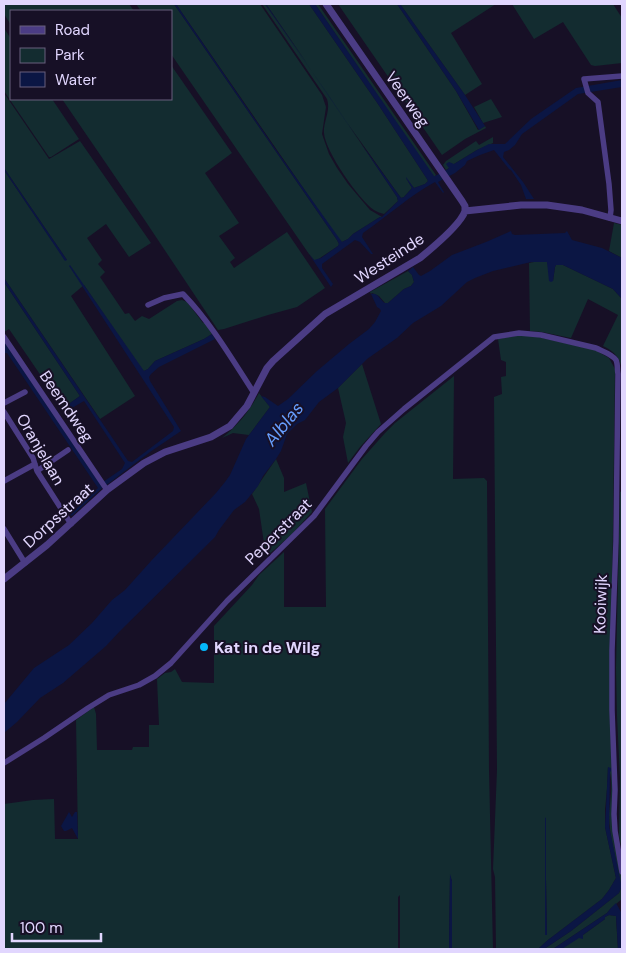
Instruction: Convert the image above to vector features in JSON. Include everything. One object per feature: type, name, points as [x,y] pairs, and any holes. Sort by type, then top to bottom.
[{"type":"street","name":"Veerweg","points":[[326,4],[464,204],[465,211]]},
{"type":"street","points":[[610,218],[609,184],[598,102],[588,93],[584,79],[622,76]]},
{"type":"street","points":[[465,211],[521,205],[547,205],[582,210],[622,221]]},
{"type":"street","name":"Westeinde","points":[[108,490],[151,458],[210,437],[230,426],[247,406],[263,374],[273,361],[325,314],[420,258],[464,216],[465,211]]},
{"type":"street","points":[[148,305],[164,298],[183,294],[195,306],[208,324],[254,393]]},
{"type":"street","name":"Peperstraat","points":[[4,763],[88,708],[110,695],[139,685],[155,676],[171,663],[226,601],[314,516],[378,432],[494,337],[519,333],[534,334],[596,348]]},
{"type":"street","name":"Beemdweg","points":[[4,337],[108,490]]},
{"type":"street","name":"Kooiwijk","points":[[596,348],[610,355],[616,361],[618,374],[612,710],[616,790],[615,831],[622,872]]},
{"type":"street","points":[[4,403],[25,392]]},
{"type":"street","name":"Oranjelaan","points":[[4,412],[6,420],[33,458],[37,471],[71,524]]},
{"type":"street","points":[[37,471],[68,450]]},
{"type":"street","points":[[4,481],[35,464]]},
{"type":"street","name":"Dorpsstraat","points":[[4,579],[71,524],[108,490]]},
{"type":"street","points":[[4,529],[25,563]]},
{"type":"green space","points":[[4,4],[129,4],[133,10],[10,10],[10,23],[4,14]]},
{"type":"green space","points":[[136,4],[174,4],[337,240],[338,246],[317,260],[314,260],[172,55],[172,10],[140,10]]},
{"type":"green space","points":[[176,4],[260,4],[322,95],[326,107],[322,134],[329,154],[337,168],[370,210],[382,217],[348,239],[340,241]]},
{"type":"green space","points":[[262,4],[265,4],[307,63],[266,4],[309,4],[427,179],[428,181],[425,184],[414,188],[406,178],[412,188],[401,198],[348,124],[397,197],[398,201],[384,214],[375,211],[368,205],[336,163],[324,133],[328,108],[327,99]]},
{"type":"green space","points":[[315,4],[318,4],[435,176],[433,176]]},
{"type":"green space","points":[[338,4],[397,4],[456,91],[478,130],[485,126],[486,128],[465,139],[442,155]]},
{"type":"green space","points":[[400,4],[496,4],[451,33],[482,84],[465,95]]},
{"type":"green space","points":[[512,4],[613,4],[622,18],[622,63],[591,65],[563,22],[534,39]]},
{"type":"green space","points":[[4,28],[10,37],[10,100],[4,91]]},
{"type":"green space","points":[[172,66],[232,153],[205,173],[239,223],[219,236],[235,258],[230,262],[234,268],[287,232],[325,288],[297,307],[218,330],[63,100],[172,100]]},
{"type":"green space","points":[[4,93],[49,159],[80,141],[151,243],[129,257],[106,224],[87,238],[102,260],[98,264],[105,272],[100,277],[125,314],[129,313],[135,321],[142,316],[149,319],[177,301],[182,300],[187,302],[212,334],[155,361],[144,371],[84,285],[71,296],[135,396],[100,419],[4,278],[4,170],[65,260],[67,260],[4,168]]},
{"type":"green space","points":[[491,99],[502,117],[483,123],[474,107]]},
{"type":"green space","points":[[10,100],[53,100],[79,139],[49,157]]},
{"type":"green space","points":[[493,137],[493,143],[451,164],[446,170],[443,165],[446,161],[476,141],[479,145]]},
{"type":"green space","points":[[614,223],[622,225],[622,258],[609,251]]},
{"type":"green space","points":[[547,262],[553,281],[556,265],[563,265],[613,289],[622,299],[622,371],[616,356],[603,346],[618,315],[588,299],[571,338],[530,331],[529,263]]},
{"type":"green space","points":[[408,271],[412,275],[414,282],[388,303],[385,303],[379,296],[371,294],[370,292]]},
{"type":"green space","points":[[4,282],[80,396],[63,408],[9,329],[4,332]]},
{"type":"green space","points":[[522,335],[595,350],[609,358],[615,369],[612,602],[614,832],[622,880],[622,899],[607,913],[553,949],[544,949],[571,931],[619,893],[621,888],[609,823],[611,784],[608,767],[605,827],[616,878],[609,890],[602,899],[538,949],[496,949],[495,877],[493,869],[497,770],[494,397],[502,394],[501,377],[506,376],[506,362],[501,360],[498,339]],"holes":[[[546,818],[547,934],[545,935]]]},
{"type":"green space","points":[[362,364],[381,424],[348,463],[343,437],[346,423],[338,388]]},
{"type":"green space","points":[[454,376],[453,479],[484,478],[487,481],[489,770],[493,949],[452,949],[452,881],[450,876],[449,949],[400,949],[400,895],[398,897],[398,949],[4,949],[4,804],[54,799],[55,839],[78,839],[76,720],[94,707],[96,714],[97,750],[132,750],[133,747],[149,747],[149,725],[159,725],[157,679],[175,669],[182,682],[214,683],[214,626],[259,575],[284,552],[284,607],[326,607],[325,509],[362,459],[385,433]]},
{"type":"green space","points":[[259,393],[270,407],[249,435],[233,433],[222,438],[243,418]]},
{"type":"green space","points":[[276,459],[284,478],[284,492],[306,483],[312,512],[292,534],[266,557],[259,509],[252,494]]},
{"type":"green space","points":[[622,491],[621,846],[619,835],[620,778],[616,668],[620,492]]},
{"type":"green space","points":[[609,915],[616,916],[618,949],[559,949],[583,935]]},
{"type":"water","points":[[174,4],[176,4],[342,242],[382,217],[398,201],[361,144],[401,198],[412,188],[406,177],[414,188],[428,181],[309,4],[315,4],[434,176],[448,169],[446,164],[449,162],[454,164],[489,144],[505,144],[531,119],[576,88],[622,80],[622,87],[578,94],[522,134],[515,145],[504,152],[503,157],[534,199],[526,199],[521,185],[494,150],[480,155],[467,161],[455,173],[438,182],[443,193],[435,182],[416,193],[363,233],[362,237],[373,254],[355,240],[322,264],[322,268],[333,284],[331,287],[309,254],[314,260],[321,258],[338,246],[337,240]]},
{"type":"water","points":[[265,4],[266,4],[312,72]]},
{"type":"water","points":[[397,4],[400,4],[485,126],[479,130],[456,91]]},
{"type":"water","points":[[312,72],[329,96],[361,144]]},
{"type":"water","points":[[4,168],[67,260],[65,261]]},
{"type":"water","name":"Alblas","points":[[511,231],[515,235],[565,233],[567,231],[572,240],[602,248],[622,258],[622,299],[613,289],[563,265],[556,265],[553,281],[551,282],[549,281],[547,262],[531,262],[493,271],[467,282],[441,306],[413,323],[397,338],[367,359],[338,388],[319,402],[305,420],[297,424],[287,434],[281,451],[258,486],[245,502],[234,510],[215,537],[106,646],[63,683],[40,698],[4,733],[4,704],[34,668],[69,645],[92,623],[225,482],[246,439],[270,407],[261,396],[278,406],[317,371],[369,329],[381,311],[371,294],[375,294],[385,303],[388,303],[414,282],[412,275],[408,271],[413,267],[421,276],[452,255]]},
{"type":"water","points":[[70,265],[144,371],[155,361],[212,334],[215,339],[159,367],[149,377],[181,431],[100,490],[72,516],[70,515],[98,488],[7,353],[4,353],[5,343],[100,484],[122,469],[125,463],[84,401],[65,412],[63,408],[80,396],[4,282],[4,278],[128,461],[132,462],[173,431],[174,427]]},
{"type":"water","points":[[608,767],[611,768],[609,826],[621,888],[619,893],[571,931],[544,949],[538,949],[602,899],[616,878],[605,827]]},
{"type":"water","points":[[69,812],[72,817],[77,812],[78,839],[72,828],[64,831],[61,826]]},
{"type":"water","points":[[546,817],[547,935],[545,935],[545,819]]},
{"type":"water","points":[[450,874],[452,881],[452,949],[449,949]]},
{"type":"water","points":[[616,903],[621,912],[622,949],[618,949],[616,916],[609,915],[583,935],[583,939],[579,938],[562,949],[553,949],[607,913]]},
{"type":"place","name":"Kat in de Wilg","points":[[204,647]]}]
